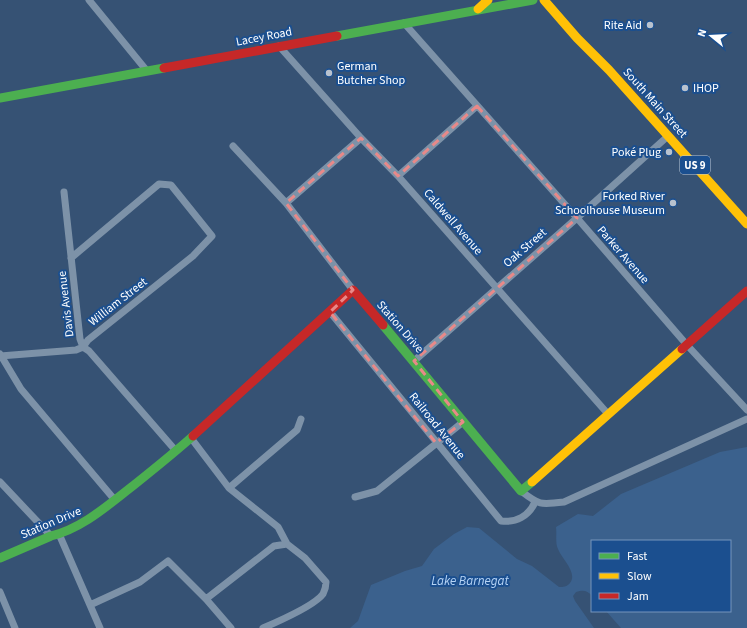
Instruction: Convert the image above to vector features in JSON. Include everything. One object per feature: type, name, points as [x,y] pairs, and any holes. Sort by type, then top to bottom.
[{"type":"main road","points":[[478,9],[488,0]]},
{"type":"main road","name":"Lacey Road","points":[[0,98],[533,0]]},
{"type":"main road","name":"South Main Street","points":[[544,0],[747,224]]},
{"type":"main road","name":"Station Drive","points":[[0,558],[92,518],[191,438],[353,290],[414,361],[521,491]]},
{"type":"main road","points":[[521,491],[747,291]]},
{"type":"street","points":[[89,0],[147,71]]},
{"type":"street","name":"Parker Avenue","points":[[404,23],[577,218],[687,345],[747,410]]},
{"type":"street","name":"Caldwell Avenue","points":[[279,46],[361,138],[398,176],[608,414]]},
{"type":"street","points":[[398,176],[478,106]]},
{"type":"street","name":"Oak Street","points":[[414,361],[668,136]]},
{"type":"street","points":[[286,204],[361,138]]},
{"type":"street","points":[[233,146],[286,204],[353,290]]},
{"type":"street","name":"William Street","points":[[71,258],[158,184],[171,185],[212,236],[193,256],[88,340],[83,347]]},
{"type":"street","name":"Davis Avenue","points":[[64,192],[80,339],[83,347],[89,351],[176,450]]},
{"type":"street","name":"Railroad Avenue","points":[[330,312],[501,521],[508,522],[519,519],[531,510],[535,502]]},
{"type":"street","points":[[83,347],[76,350],[0,355],[21,389],[114,499]]},
{"type":"street","points":[[229,488],[297,430],[301,419]]},
{"type":"street","points":[[521,491],[535,502],[544,505],[564,502],[747,419]]},
{"type":"street","points":[[355,497],[377,491],[463,422]]},
{"type":"street","points":[[191,438],[229,488],[278,527],[287,544],[306,558],[326,582],[323,593],[316,600],[282,620],[263,628]]},
{"type":"street","points":[[0,482],[55,535],[100,628]]},
{"type":"street","points":[[206,599],[274,546],[287,544]]},
{"type":"street","points":[[90,605],[140,582],[168,561],[206,599],[230,628]]},
{"type":"street","points":[[0,592],[15,628]]},
{"type":"highlighted area","points":[[477,106],[577,218],[414,361],[463,422],[436,443],[330,312],[353,290],[286,203],[361,138],[398,176]]},
{"type":"water","name":"Lake Barnegat","points":[[747,447],[747,628],[621,628],[607,612],[731,612],[731,540],[591,540],[591,595],[583,591],[576,592],[573,596],[594,628],[350,628],[358,621],[371,585],[405,571],[422,566],[434,549],[454,534],[467,527],[479,528],[517,559],[532,566],[559,587],[566,586],[570,583],[572,575],[571,570],[557,547],[556,527],[578,514],[593,516],[621,494],[720,452]]},
{"type":"traffic: fast","points":[[337,36],[533,0]]},
{"type":"traffic: fast","points":[[0,98],[164,68]]},
{"type":"traffic: fast","points":[[383,325],[521,491],[532,482]]},
{"type":"traffic: fast","points":[[0,558],[84,522],[105,508],[193,436]]},
{"type":"traffic: slow","points":[[478,9],[488,0]]},
{"type":"traffic: slow","points":[[544,0],[747,224]]},
{"type":"traffic: slow","points":[[532,482],[682,349]]},
{"type":"traffic: jam","points":[[164,68],[337,36]]},
{"type":"traffic: jam","points":[[193,436],[353,290],[383,325]]},
{"type":"traffic: jam","points":[[682,349],[747,291]]},
{"type":"place","name":"Rite Aid","points":[[650,25]]},
{"type":"place","name":"German Butcher Shop","points":[[329,73]]},
{"type":"place","name":"IHOP","points":[[685,88]]},
{"type":"place","name":"Poké Plug","points":[[669,152]]},
{"type":"place","name":"Forked River Schoolhouse Museum","points":[[673,203]]}]
